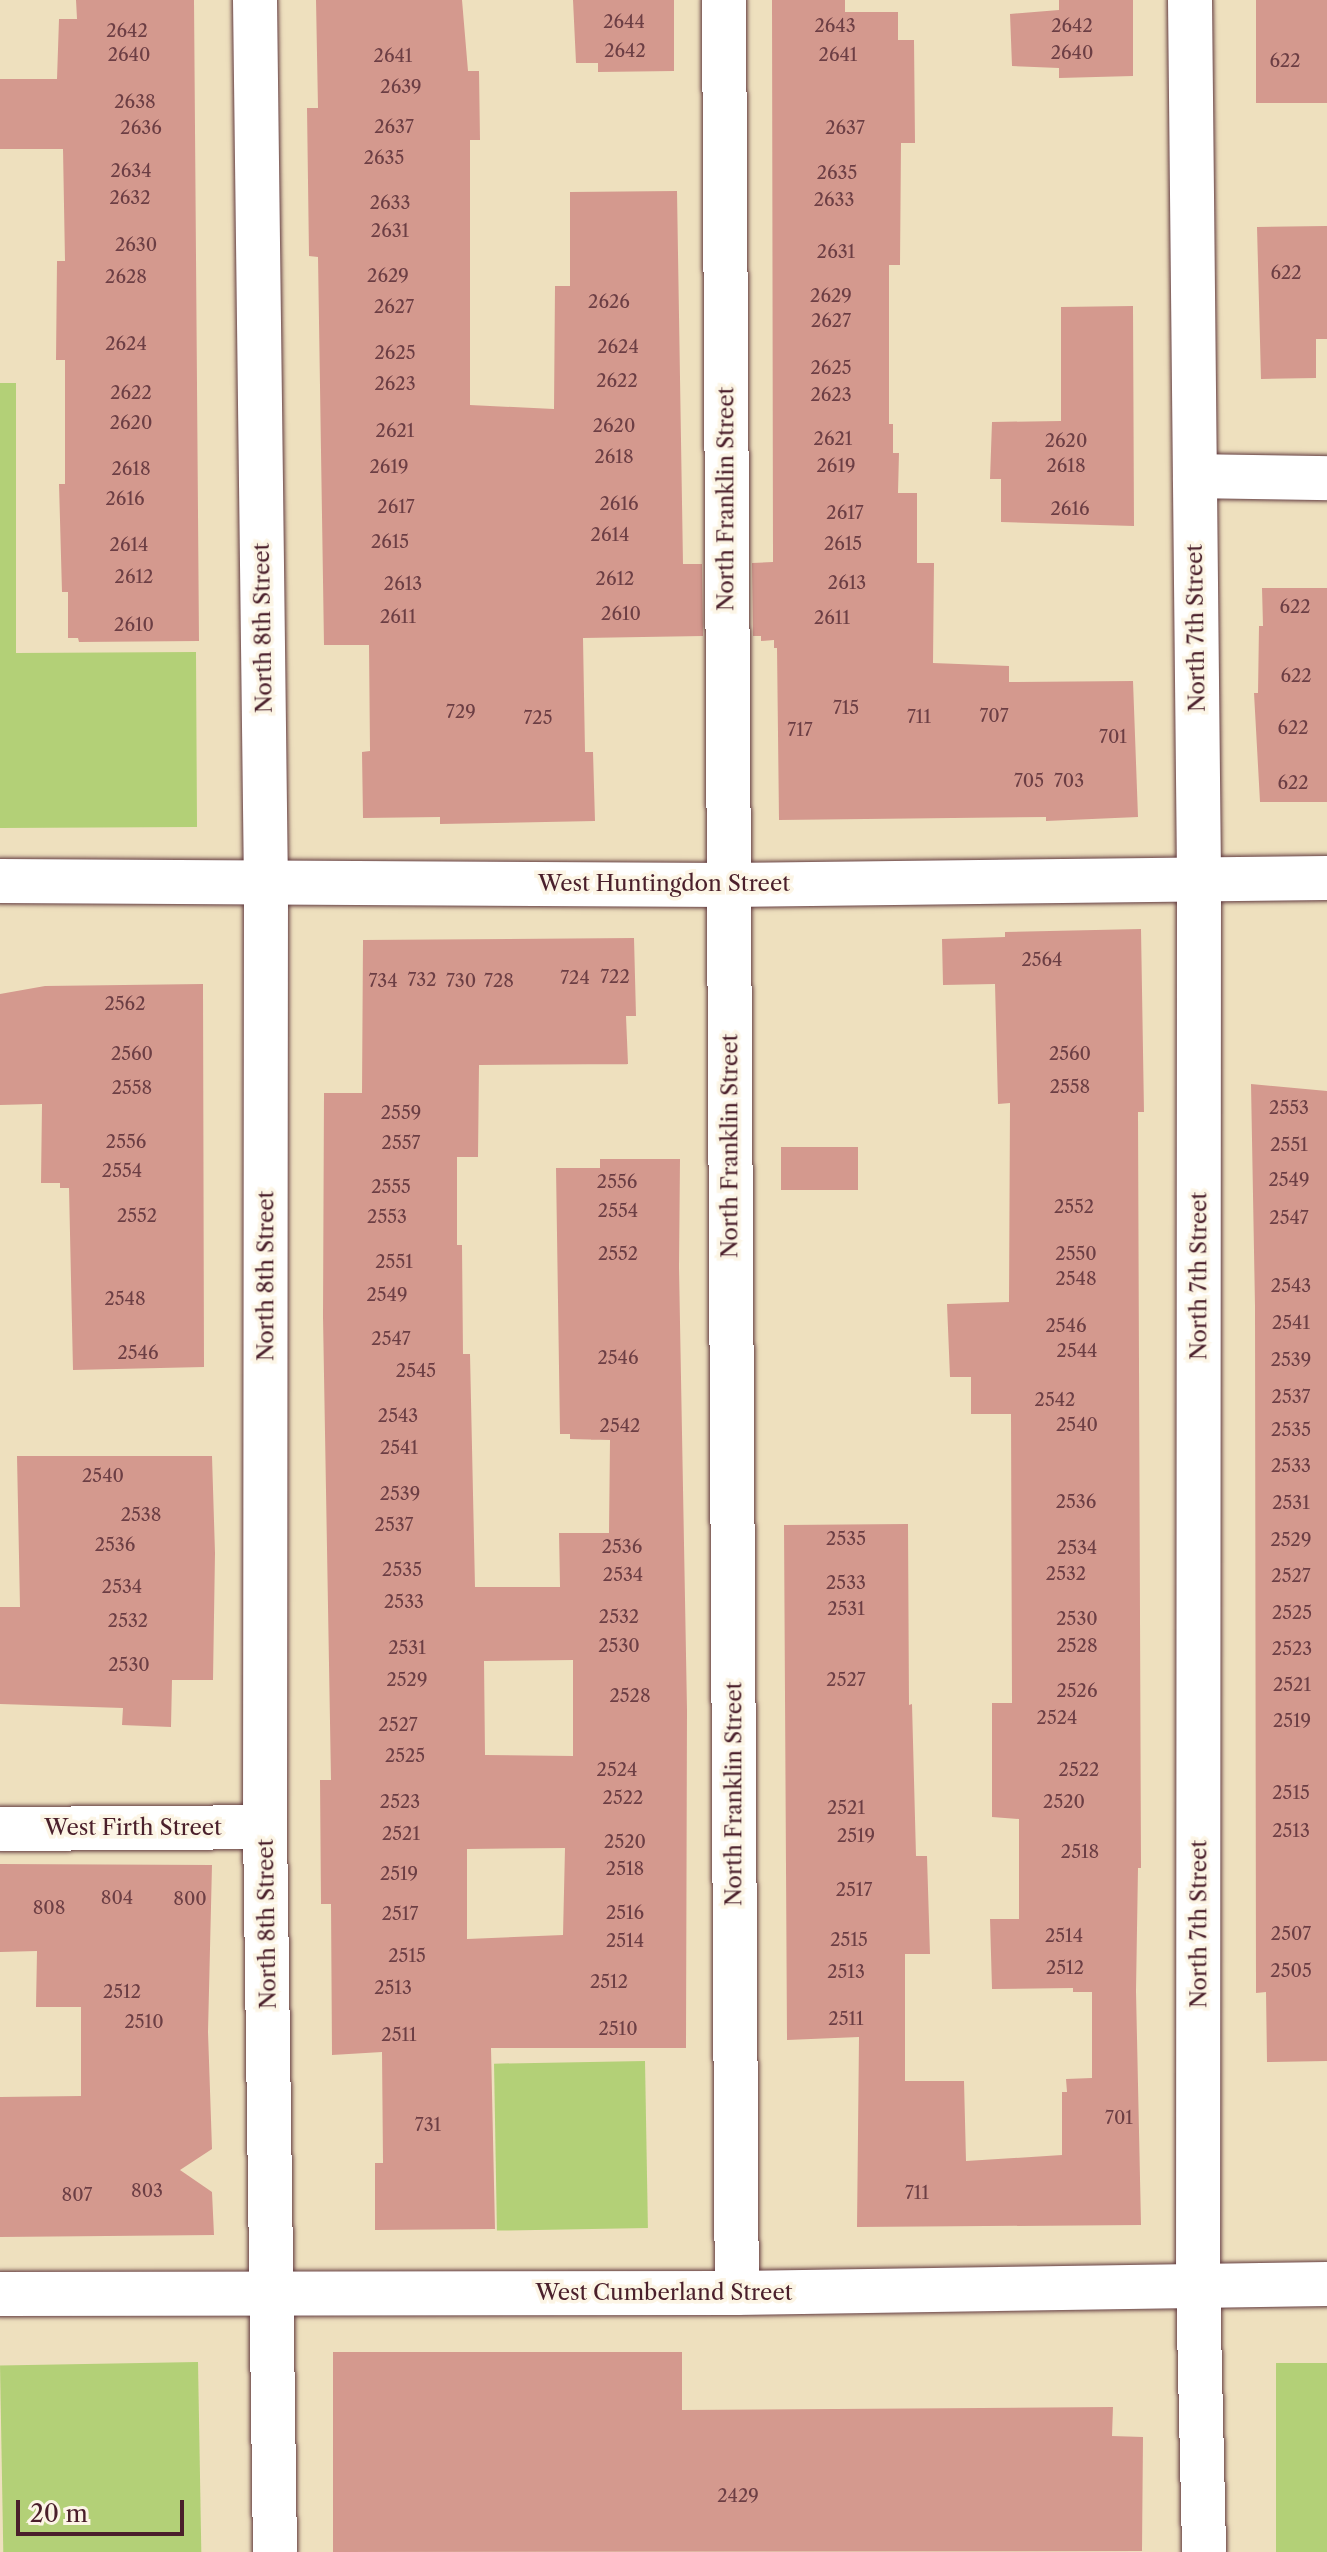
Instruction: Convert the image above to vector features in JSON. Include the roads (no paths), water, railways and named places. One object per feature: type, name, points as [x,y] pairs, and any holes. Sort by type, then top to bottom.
[{"type":"street","name":"North 8th Street","points":[[255,0],[266,883],[265,1827],[275,2552]]},
{"type":"street","name":"North Franklin Street","points":[[724,0],[737,2293]]},
{"type":"street","name":"North 7th Street","points":[[1190,0],[1199,881],[1198,2283],[1204,2552]]},
{"type":"street","points":[[1195,476],[1327,478]]},
{"type":"street","name":"West Huntingdon Street","points":[[0,881],[728,885],[1327,878]]},
{"type":"street","name":"West Firth Street","points":[[0,1829],[265,1827]]},
{"type":"street","name":"West Cumberland Street","points":[[0,2294],[737,2293],[1198,2283],[1327,2284]]}]
